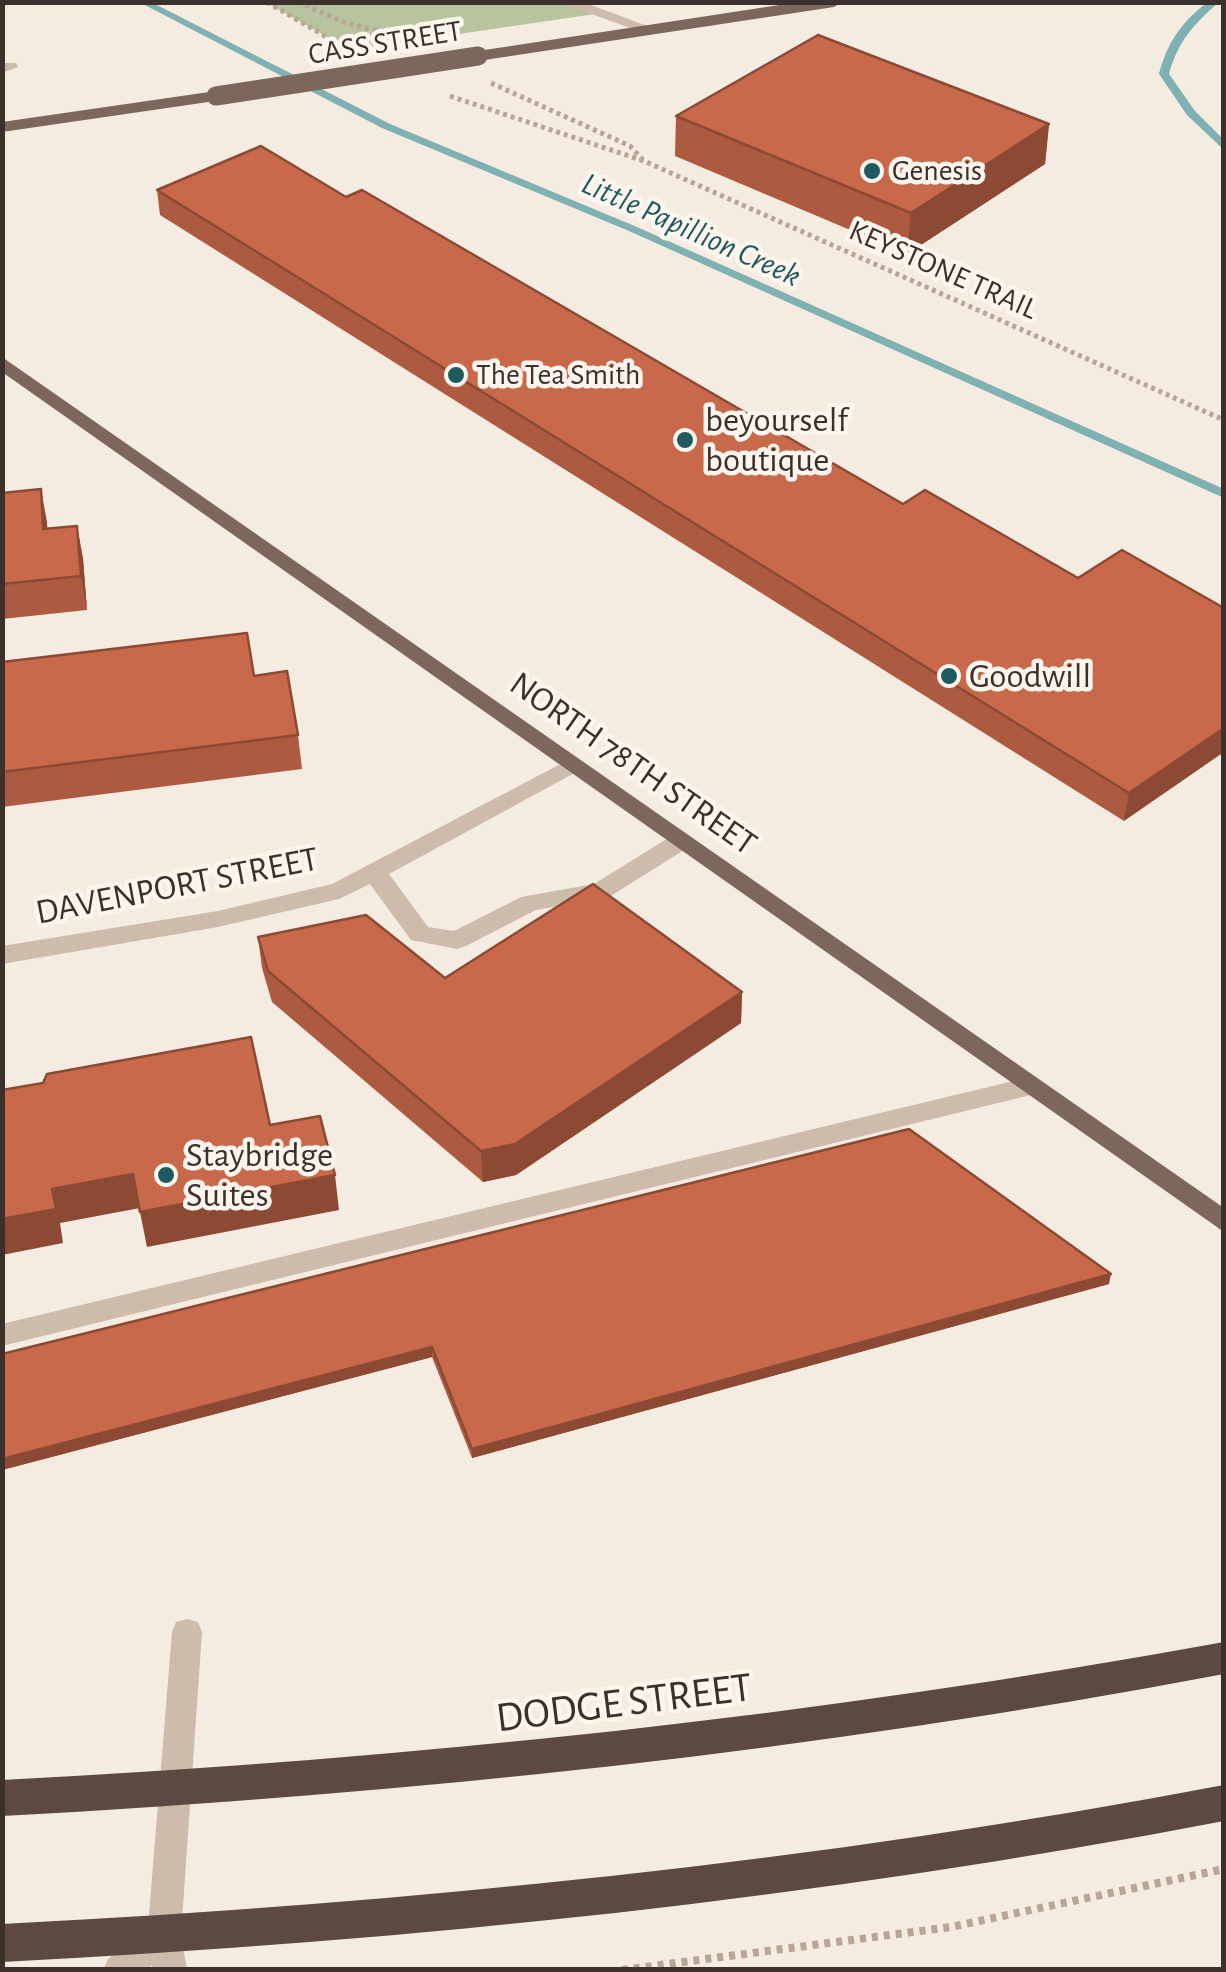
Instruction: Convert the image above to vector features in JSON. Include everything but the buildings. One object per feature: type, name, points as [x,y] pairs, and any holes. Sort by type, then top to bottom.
[{"type":"highway","name":"DODGE STREET","points":[[2,1798],[175,1791],[515,1765],[995,1700],[1224,1658]]},
{"type":"highway","points":[[2,1944],[167,1952],[390,1919],[755,1882],[989,1848],[1224,1803]]},
{"type":"main road","name":"CASS STREET","points":[[2,127],[834,2]]},
{"type":"main road","name":"NORTH 78TH STREET","points":[[2,363],[1224,1222]]},
{"type":"street","points":[[566,2],[650,30]]},
{"type":"street","name":"DAVENPORT STREET","points":[[2,955],[218,919],[339,891],[572,765]]},
{"type":"street","points":[[374,872],[420,934],[456,940],[530,903],[600,891],[681,840]]},
{"type":"street","points":[[2,1334],[1030,1086]]},
{"type":"street","points":[[120,1970],[167,1952],[186,1632]]},
{"type":"path","points":[[298,2],[346,22],[404,37]]},
{"type":"path","name":"KEYSTONE TRAIL","points":[[490,81],[495,87],[630,146],[644,161],[1224,420]]},
{"type":"path","points":[[622,1970],[951,1927],[1224,1869]]},
{"type":"green space","points":[[566,2],[595,14],[350,50],[267,3]]},
{"type":"waterway","name":"Little Papillion Creek","points":[[143,2],[386,126],[633,229],[1224,494]]},
{"type":"waterway","points":[[1215,2],[1182,32],[1164,74],[1191,113],[1224,147]]},
{"type":"place","name":"Genesis","points":[[872,171]]},
{"type":"place","name":"The Tea Smith","points":[[456,375]]},
{"type":"place","name":"beyourself boutique","points":[[685,440]]},
{"type":"place","name":"Goodwill","points":[[949,676]]},
{"type":"place","name":"Staybridge Suites","points":[[166,1175]]}]
